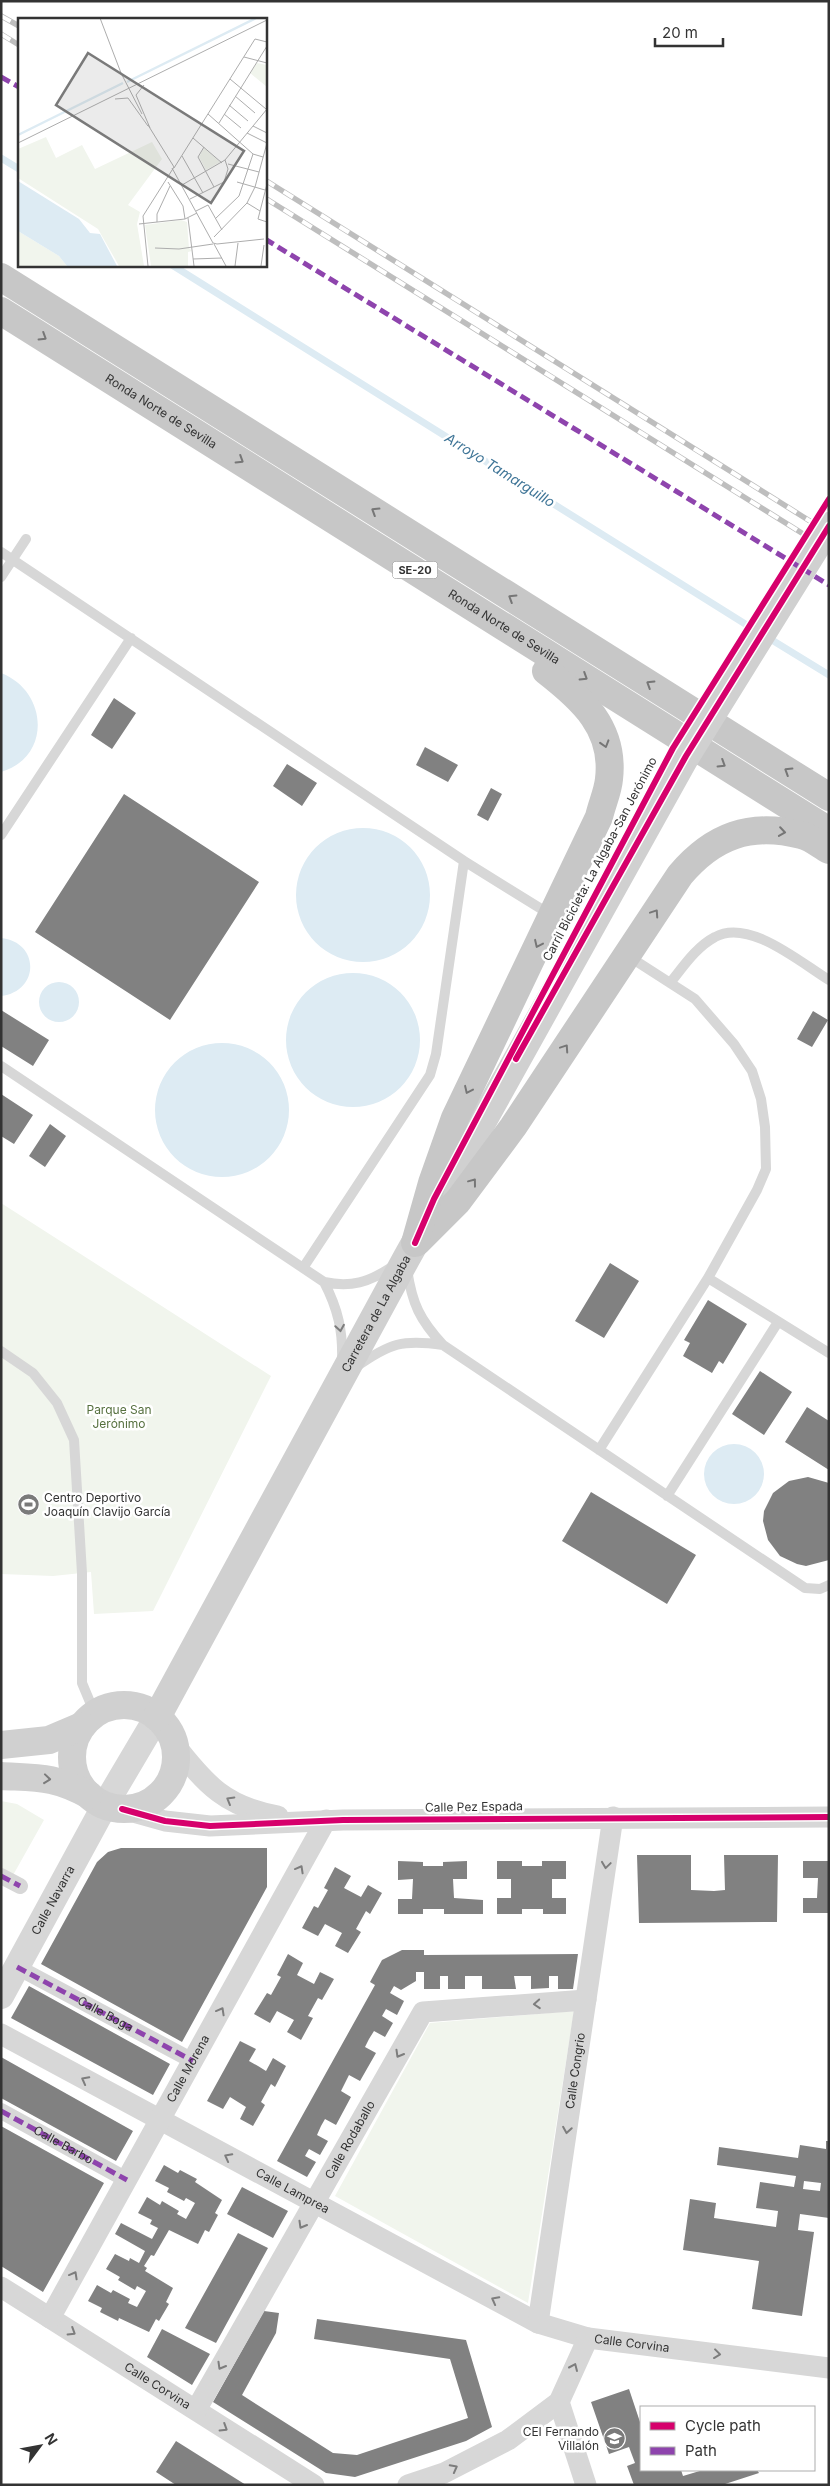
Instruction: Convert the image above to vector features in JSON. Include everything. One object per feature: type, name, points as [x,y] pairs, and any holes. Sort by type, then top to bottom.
[{"type":"highway","name":"SE-20","points":[[1,277],[829,797]]},
{"type":"highway","name":"Ronda Norte de Sevilla","points":[[1,311],[829,831]]},
{"type":"highway","points":[[358,534],[573,692],[584,703],[597,722],[610,760],[609,781],[599,816],[455,1118],[411,1251]]},
{"type":"highway","points":[[411,1251],[458,1201],[502,1142],[680,875],[695,857],[719,840],[740,833],[763,830],[803,835],[829,850]]},
{"type":"main road","name":"Carretera de La Algaba","points":[[157,1717],[341,1378],[686,756],[829,526]]},
{"type":"main road","points":[[1,1746],[49,1740],[154,1690],[190,1654]]},
{"type":"main road","points":[[1,1776],[50,1778],[66,1782],[105,1803],[148,1803],[159,1795],[174,1772],[176,1759],[175,1745],[165,1725],[157,1717],[135,1706],[99,1715],[73,1746],[74,1767],[82,1787],[105,1803]]},
{"type":"street","name":"Calle Navarra","points":[[1,1996],[105,1803],[157,1717]]},
{"type":"street","name":"Calle Pez Espada","points":[[175,1745],[198,1774],[220,1794],[244,1808],[318,1821]]},
{"type":"street","name":"Calle Pez Espada","points":[[105,1803],[165,1821],[210,1826],[318,1821],[613,1817],[829,1817]]},
{"type":"street","name":"Calle Congrio","points":[[538,2323],[613,1817]]},
{"type":"street","name":"Calle Morena","points":[[50,2318],[193,2061],[318,1821]]},
{"type":"street","points":[[1,1876],[20,1886]]},
{"type":"street","name":"Calle Boga","points":[[17,1967],[193,2061]]},
{"type":"street","name":"Calle Rodaballo","points":[[196,2410],[423,2012],[586,2000]]},
{"type":"street","name":"Calle Lamprea","points":[[1,2034],[538,2323],[588,2338]]},
{"type":"street","name":"Calle Barbo","points":[[1,2111],[127,2180]]},
{"type":"street","name":"Calle Corvina","points":[[1,2287],[314,2485]]},
{"type":"street","name":"Calle Corvina","points":[[408,2485],[444,2473],[508,2440],[559,2402],[588,2338],[829,2368]]},
{"type":"street","points":[[559,2402],[586,2485]]},
{"type":"lane","points":[[1,577],[26,539]]},
{"type":"lane","points":[[1,552],[464,861],[543,910]]},
{"type":"lane","points":[[1,835],[131,638]]},
{"type":"lane","points":[[303,1268],[430,1075],[436,1054],[464,861]]},
{"type":"lane","points":[[670,983],[694,953],[716,936],[734,932],[748,933],[769,943],[829,980]]},
{"type":"lane","points":[[598,1450],[708,1278],[757,1190],[766,1169],[765,1127],[761,1099],[752,1071],[734,1044],[695,999],[639,963]]},
{"type":"lane","points":[[1,1066],[324,1282],[341,1286],[355,1285],[375,1279],[411,1251]]},
{"type":"lane","points":[[411,1251],[416,1309],[426,1326],[444,1345],[804,1588],[820,1589],[829,1585]]},
{"type":"lane","points":[[708,1278],[829,1353]]},
{"type":"lane","points":[[324,1282],[335,1304],[340,1326],[342,1345],[341,1378]]},
{"type":"lane","points":[[667,1496],[778,1322]]},
{"type":"lane","points":[[341,1378],[387,1348],[413,1341],[444,1345]]},
{"type":"lane","points":[[1,1351],[33,1373],[57,1403],[74,1440],[82,1573],[82,1683],[99,1715]]},
{"type":"green space","name":"Parque San Jerónimo","points":[[1,1203],[271,1376],[153,1611],[94,1614],[91,1572],[53,1576],[1,1574]]},
{"type":"green space","points":[[1,1801],[17,1804],[44,1820],[12,1877],[1,1871]]},
{"type":"green space","points":[[574,2011],[528,2303],[335,2196],[430,2023]]},
{"type":"shaded area","points":[[1,673],[17,682],[28,694],[35,708],[38,724],[36,739],[29,753],[18,764],[1,772]]},
{"type":"shaded area","points":[[363,828],[389,833],[411,847],[425,869],[430,895],[425,921],[411,943],[389,957],[363,962],[337,957],[315,943],[301,921],[296,895],[301,869],[315,847],[337,833]]},
{"type":"shaded area","points":[[1,938],[14,941],[23,948],[28,957],[30,967],[28,977],[23,985],[14,992],[1,996]]},
{"type":"shaded area","points":[[353,973],[379,978],[401,992],[415,1014],[420,1040],[415,1066],[401,1088],[379,1102],[353,1107],[327,1102],[305,1088],[291,1066],[286,1040],[291,1014],[305,992],[327,978]]},
{"type":"shaded area","points":[[55,982],[63,982],[70,985],[76,991],[79,1002],[76,1013],[70,1019],[63,1022],[55,1022],[48,1019],[42,1013],[39,1006],[39,998],[42,991],[48,985]]},
{"type":"shaded area","points":[[222,1043],[248,1048],[270,1062],[284,1084],[289,1110],[284,1136],[270,1158],[248,1172],[222,1177],[196,1172],[174,1158],[160,1136],[155,1110],[160,1084],[174,1062],[196,1048]]},
{"type":"shaded area","points":[[728,1444],[740,1444],[751,1449],[759,1457],[764,1468],[762,1486],[751,1499],[740,1504],[728,1504],[717,1499],[709,1491],[704,1480],[704,1468],[709,1457],[717,1449]]},
{"type":"building","points":[[114,698],[136,713],[112,749],[91,735]]},
{"type":"building","points":[[425,747],[458,765],[448,782],[416,765]]},
{"type":"building","points":[[287,764],[317,783],[302,806],[273,786]]},
{"type":"building","points":[[491,788],[502,794],[488,821],[477,815]]},
{"type":"building","points":[[124,794],[259,882],[170,1020],[35,932]]},
{"type":"building","points":[[1,1010],[49,1040],[33,1066],[1,1046]]},
{"type":"building","points":[[813,1011],[828,1020],[812,1047],[797,1039]]},
{"type":"building","points":[[1,1094],[33,1115],[14,1144],[1,1136]]},
{"type":"building","points":[[50,1124],[66,1136],[45,1167],[29,1156]]},
{"type":"building","points":[[610,1263],[639,1281],[604,1338],[575,1321]]},
{"type":"building","points":[[708,1300],[747,1324],[723,1364],[719,1361],[712,1373],[683,1356],[690,1343],[684,1340]]},
{"type":"building","points":[[760,1371],[792,1392],[764,1435],[732,1414]]},
{"type":"building","points":[[807,1407],[829,1421],[829,1470],[785,1442]]},
{"type":"building","points":[[808,1477],[829,1483],[829,1560],[806,1566],[780,1556],[768,1540],[763,1521],[764,1511],[773,1493],[789,1481]]},
{"type":"building","points":[[591,1492],[696,1555],[667,1604],[562,1541]]},
{"type":"building","points":[[121,1848],[267,1848],[267,1887],[182,2042],[41,1964],[97,1862],[108,1852]]},
{"type":"building","points":[[637,1855],[691,1855],[691,1890],[714,1891],[725,1890],[724,1855],[778,1855],[777,1922],[639,1923]]},
{"type":"building","points":[[398,1861],[423,1862],[423,1866],[443,1866],[443,1862],[467,1861],[467,1879],[453,1879],[454,1898],[483,1900],[483,1914],[444,1914],[444,1909],[423,1909],[423,1914],[398,1914],[398,1899],[412,1899],[413,1879],[398,1880]]},
{"type":"building","points":[[497,1861],[522,1861],[522,1866],[542,1866],[542,1861],[566,1861],[566,1879],[552,1879],[552,1898],[566,1898],[566,1914],[543,1914],[543,1909],[522,1909],[522,1914],[497,1914],[497,1898],[511,1898],[511,1879],[497,1879]]},
{"type":"building","points":[[803,1861],[828,1861],[828,1913],[803,1913],[803,1898],[817,1898],[818,1878],[803,1878]]},
{"type":"building","points":[[335,1867],[351,1876],[344,1888],[361,1897],[368,1885],[382,1893],[370,1914],[366,1911],[356,1929],[361,1932],[348,1953],[335,1946],[342,1933],[325,1924],[318,1936],[302,1928],[314,1906],[318,1908],[328,1890],[324,1888]]},
{"type":"building","points":[[402,1950],[424,1950],[424,1955],[578,1954],[573,1989],[558,1989],[558,1976],[549,1976],[549,1988],[531,1989],[531,1976],[514,1976],[516,1989],[482,1989],[482,1976],[465,1976],[465,1989],[448,1989],[448,1976],[440,1976],[440,1989],[424,1989],[424,1972],[416,1972],[416,1981],[401,1990],[394,1986],[390,1993],[404,2001],[397,2015],[386,2009],[382,2016],[393,2023],[385,2037],[374,2031],[369,2039],[365,2047],[376,2053],[360,2081],[349,2075],[341,2091],[351,2097],[336,2125],[325,2119],[321,2126],[317,2135],[328,2141],[320,2155],[309,2149],[305,2156],[316,2162],[307,2177],[277,2161],[375,1985],[370,1982],[382,1960]]},
{"type":"building","points":[[288,1954],[303,1963],[297,1975],[314,1984],[320,1972],[334,1979],[322,2000],[318,1998],[308,2016],[313,2018],[301,2040],[287,2032],[294,2020],[277,2011],[270,2023],[254,2014],[267,1993],[271,1995],[281,1977],[277,1975]]},
{"type":"building","points":[[29,1986],[170,2064],[153,2095],[11,2018]]},
{"type":"building","points":[[240,2041],[256,2049],[249,2061],[266,2071],[273,2058],[286,2066],[275,2087],[271,2084],[261,2102],[265,2105],[253,2126],[240,2119],[246,2107],[230,2097],[223,2109],[207,2101]]},
{"type":"building","points":[[1,2057],[133,2131],[116,2161],[1,2098]]},
{"type":"building","points":[[1,2126],[104,2183],[43,2292],[1,2266]]},
{"type":"building","points":[[826,2141],[829,2141],[829,2218],[800,2214],[798,2230],[814,2232],[802,2316],[752,2309],[759,2261],[683,2250],[690,2199],[716,2203],[714,2218],[776,2227],[778,2211],[756,2208],[760,2182],[794,2187],[796,2176],[717,2165],[719,2147],[798,2158],[800,2145],[826,2149]],"holes":[[[804,2181],[821,2183],[820,2191],[803,2189]]]},
{"type":"building","points":[[164,2165],[178,2173],[180,2170],[197,2179],[195,2182],[222,2200],[215,2213],[218,2215],[209,2232],[205,2230],[198,2244],[169,2230],[154,2256],[151,2255],[144,2266],[147,2268],[145,2271],[173,2288],[166,2302],[169,2304],[159,2321],[156,2319],[149,2332],[119,2318],[118,2321],[100,2312],[102,2308],[88,2301],[97,2285],[111,2293],[113,2290],[130,2299],[128,2303],[137,2307],[146,2291],[137,2286],[135,2290],[118,2280],[120,2277],[106,2269],[115,2254],[129,2261],[130,2258],[139,2263],[145,2251],[115,2234],[121,2223],[152,2239],[158,2228],[150,2224],[152,2220],[138,2213],[147,2197],[160,2205],[162,2201],[179,2211],[177,2214],[186,2219],[195,2203],[186,2198],[184,2201],[167,2192],[169,2188],[155,2181]]},
{"type":"building","points":[[242,2187],[288,2211],[273,2238],[227,2214]]},
{"type":"building","points":[[238,2233],[268,2248],[216,2343],[185,2328]]},
{"type":"building","points":[[264,2311],[279,2313],[276,2333],[242,2395],[333,2453],[357,2455],[468,2418],[450,2359],[314,2339],[317,2319],[466,2340],[492,2427],[466,2441],[355,2477],[326,2473],[213,2402]]},
{"type":"building","points":[[162,2329],[210,2354],[192,2385],[147,2357]]},
{"type":"building","points":[[629,2389],[640,2422],[640,2471],[681,2471],[683,2476],[700,2471],[758,2471],[759,2473],[722,2485],[634,2485],[627,2466],[635,2463],[629,2447],[609,2454],[591,2402]]},
{"type":"building","points":[[176,2441],[246,2485],[176,2485],[156,2472]]},
{"type":"waterway","name":"Arroyo Tamarguillo","points":[[1,158],[18,168]]},
{"type":"waterway","name":"Arroyo Tamarguillo","points":[[174,266],[758,632]]},
{"type":"waterway","name":"Arroyo Tamarguillo","points":[[767,637],[829,675]]},
{"type":"railway","points":[[1,16],[18,25]]},
{"type":"railway","points":[[1,34],[18,44]]},
{"type":"railway","points":[[266,181],[829,533]]},
{"type":"railway","points":[[266,199],[829,550]]},
{"type":"marked path","points":[[1,77],[18,86]]},
{"type":"marked path","points":[[266,240],[829,585]]},
{"type":"marked path","points":[[1,1876],[20,1886]]},
{"type":"marked path","points":[[17,1967],[193,2061]]},
{"type":"marked path","points":[[1,2111],[127,2180]]},
{"type":"cycle path","name":"Carril Bicicleta: La Algaba-San Jerónimo","points":[[415,1243],[434,1199],[673,748],[829,499]]},
{"type":"cycle path","points":[[516,1059],[686,756],[829,526]]},
{"type":"cycle path","points":[[122,1809],[165,1821],[210,1826],[343,1820],[829,1817]]},
{"type":"place","name":"Centro Deportivo Joaquín Clavijo García","points":[[28,1505]]},
{"type":"place","name":"CEI Fernando Villalón","points":[[615,2439]]}]
